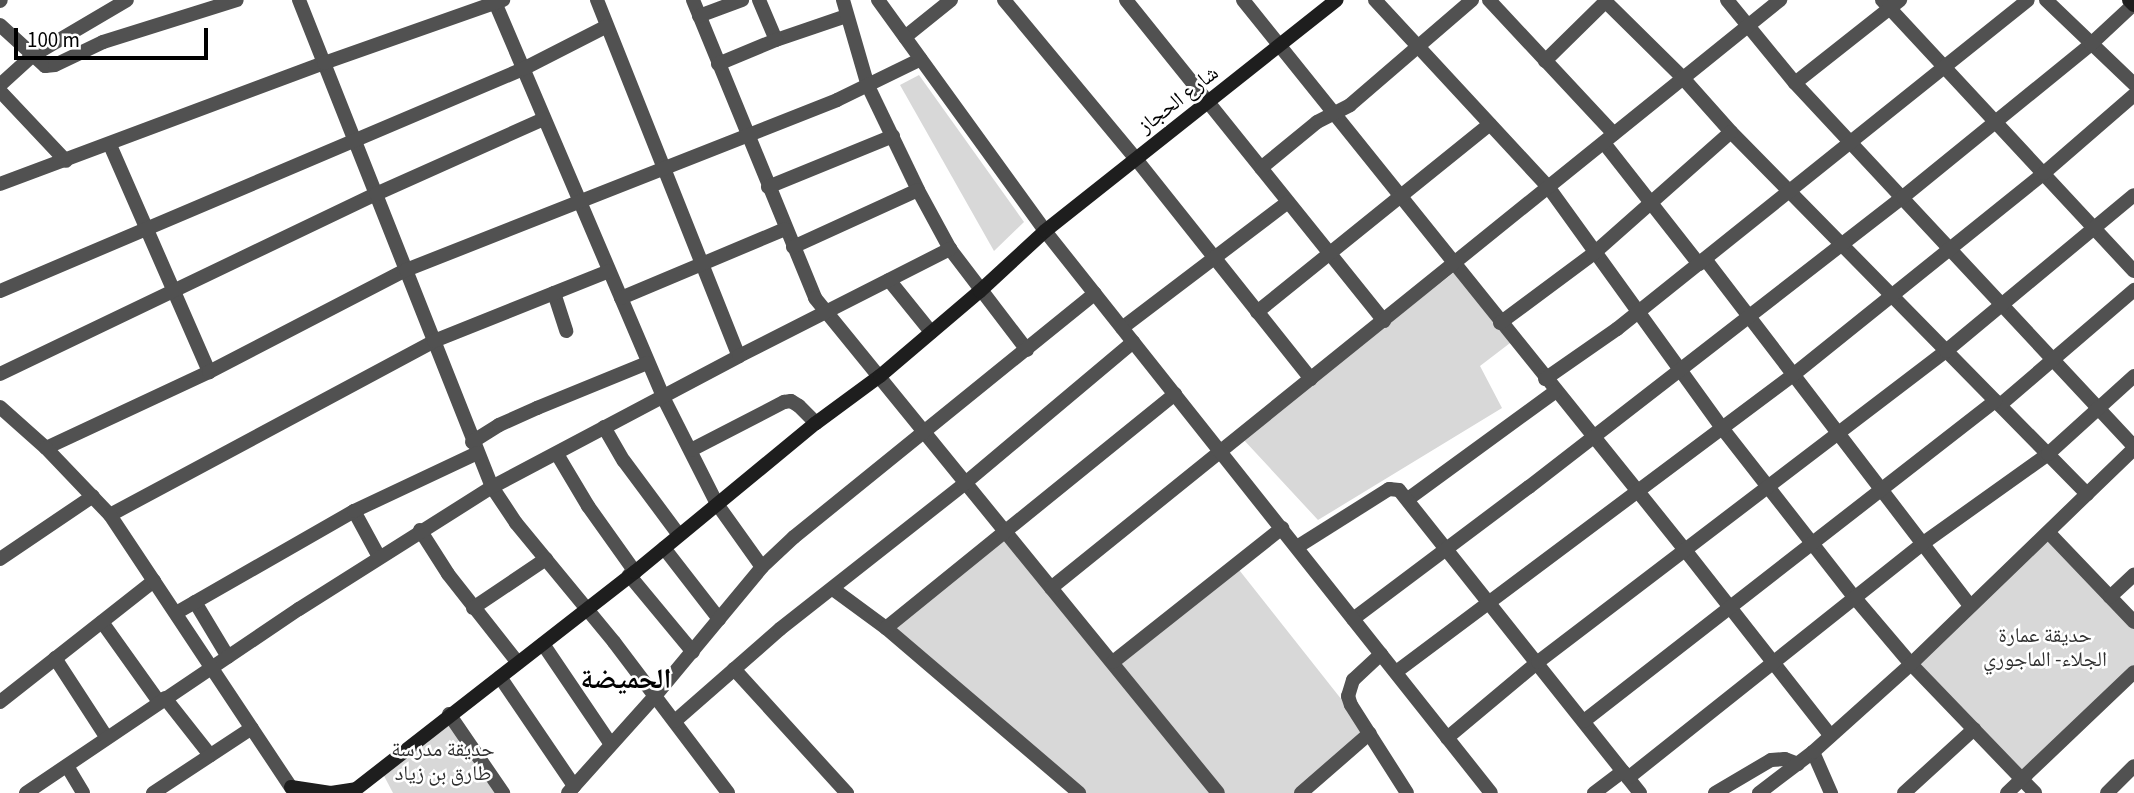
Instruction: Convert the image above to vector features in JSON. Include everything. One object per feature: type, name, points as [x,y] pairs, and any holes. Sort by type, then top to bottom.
[{"type":"main road","name":"شارع الحجاز","points":[[354,791],[449,714],[587,610],[816,423],[880,376],[980,291],[1045,231],[1336,0]]},
{"type":"main road","points":[[2129,0],[2134,5]]},
{"type":"main road","points":[[293,790],[331,793],[354,791]]},
{"type":"street","points":[[0,25],[45,66],[55,65],[103,42],[237,0]]},
{"type":"street","points":[[299,0],[474,448],[492,487],[656,696],[727,793]]},
{"type":"street","points":[[597,0],[739,356]]},
{"type":"street","points":[[692,0],[815,298],[1218,793]]},
{"type":"street","points":[[699,16],[742,0]]},
{"type":"street","points":[[759,0],[776,40]]},
{"type":"street","points":[[843,0],[868,86],[918,190],[950,249],[1027,350]]},
{"type":"street","points":[[878,0],[1045,231],[1491,793]]},
{"type":"street","points":[[905,37],[951,0]]},
{"type":"street","points":[[1004,0],[1136,159],[1311,379]]},
{"type":"street","points":[[1125,0],[1384,320]]},
{"type":"street","points":[[1243,0],[1831,736]]},
{"type":"street","points":[[1374,0],[1549,188],[1593,254],[1681,369],[1722,428],[1855,598],[1911,664],[2035,793]]},
{"type":"street","points":[[1261,168],[1317,122],[1350,105],[1472,0]]},
{"type":"street","points":[[1489,0],[1545,61],[1609,139],[1651,202],[1748,317],[1970,606]]},
{"type":"street","points":[[1727,0],[1795,83],[2099,406],[2134,448],[1911,664],[1831,736],[1759,793]]},
{"type":"street","points":[[1051,588],[1780,0]]},
{"type":"street","points":[[1545,379],[1702,262],[1788,190],[2028,0]]},
{"type":"street","points":[[2046,0],[2134,84]]},
{"type":"street","points":[[0,184],[498,1],[523,69],[663,397],[718,504],[762,566]]},
{"type":"street","points":[[1545,61],[1606,1],[2087,494]]},
{"type":"street","points":[[0,85],[32,56],[116,2]]},
{"type":"street","points":[[1795,83],[1891,3],[1944,68],[2134,271]]},
{"type":"street","points":[[1353,619],[1446,551],[1903,197],[2091,44],[2134,5]]},
{"type":"street","points":[[718,64],[776,40],[846,16]]},
{"type":"street","points":[[0,291],[356,142],[523,69],[607,26]]},
{"type":"street","points":[[46,448],[209,372],[406,270],[747,136],[868,86],[920,59]]},
{"type":"street","points":[[0,91],[66,161]]},
{"type":"street","points":[[1396,673],[1793,375],[2044,173],[2134,95]]},
{"type":"street","points":[[0,374],[376,194],[544,118]]},
{"type":"street","points":[[1257,312],[1490,124]]},
{"type":"street","points":[[1500,323],[1593,254],[1731,132]]},
{"type":"street","points":[[768,187],[893,136]]},
{"type":"street","points":[[110,145],[209,372]]},
{"type":"street","points":[[793,247],[918,190]]},
{"type":"street","points":[[1447,738],[1538,662],[1946,351],[2134,195]]},
{"type":"street","points":[[1122,328],[1288,202]]},
{"type":"street","points":[[621,298],[785,229]]},
{"type":"street","points":[[26,793],[379,557],[492,487],[739,356],[950,249]]},
{"type":"street","points":[[110,514],[434,341],[609,271]]},
{"type":"street","points":[[889,280],[931,332]]},
{"type":"street","points":[[1584,722],[1880,491],[2055,359],[2134,290]]},
{"type":"street","points":[[554,293],[566,331]]},
{"type":"street","points":[[500,677],[571,789],[610,743],[656,696],[762,566],[794,537],[1095,293]]},
{"type":"street","points":[[675,721],[734,669],[964,484],[1133,342]]},
{"type":"street","points":[[176,613],[354,511],[474,448],[499,425],[648,363]]},
{"type":"street","points":[[1594,793],[1625,774],[1772,663],[1922,544],[2048,454],[2134,376]]},
{"type":"street","points":[[1408,499],[1555,392]]},
{"type":"street","points":[[886,628],[1175,394]]},
{"type":"street","points":[[691,450],[784,402],[791,401],[799,406],[816,423]]},
{"type":"street","points":[[0,407],[46,448],[110,514],[293,790]]},
{"type":"street","points":[[604,427],[624,461],[678,535]]},
{"type":"street","points":[[556,453],[632,574],[693,652]]},
{"type":"street","points":[[1297,547],[1389,489],[1399,490],[1640,793]]},
{"type":"street","points":[[0,559],[93,496]]},
{"type":"street","points":[[354,511],[379,557]]},
{"type":"street","points":[[1113,662],[1282,528]]},
{"type":"street","points":[[421,530],[473,608],[518,663]]},
{"type":"street","points":[[2049,533],[2134,622]]},
{"type":"street","points":[[664,548],[719,619]]},
{"type":"street","points":[[473,608],[546,559]]},
{"type":"street","points":[[2110,597],[2134,575]]},
{"type":"street","points":[[3,694],[55,659],[154,581]]},
{"type":"street","points":[[833,589],[886,628],[1069,790]]},
{"type":"street","points":[[195,601],[228,657]]},
{"type":"street","points":[[102,622],[162,700],[210,755]]},
{"type":"street","points":[[543,644],[610,743]]},
{"type":"street","points":[[1381,654],[1353,680],[1349,688],[1351,705],[1407,793]]},
{"type":"street","points":[[55,659],[107,738]]},
{"type":"street","points":[[734,669],[847,793]]},
{"type":"street","points":[[2007,793],[2134,673]]},
{"type":"street","points":[[449,714],[503,793]]},
{"type":"street","points":[[153,793],[252,728]]},
{"type":"street","points":[[1904,793],[1974,729]]},
{"type":"street","points":[[1301,793],[1370,733]]},
{"type":"street","points":[[1813,751],[1831,793]]},
{"type":"street","points":[[1715,793],[1771,760],[1785,759],[1797,764]]},
{"type":"street","points":[[67,766],[83,793]]},
{"type":"street","points":[[2107,793],[2134,766]]},
{"type":"green space","points":[[919,75],[1024,222],[994,251],[900,85]]},
{"type":"green space","points":[[1461,267],[1514,340],[1480,366],[1502,408],[1318,520],[1242,438]]},
{"type":"green space","name":"حديقة عمارة الجلاء- الماجوري","points":[[2049,533],[2134,622],[2134,672],[2022,778],[1911,664]]},
{"type":"green space","points":[[1004,534],[1216,793],[1084,793],[887,628]]},
{"type":"green space","points":[[1236,566],[1368,733],[1300,793],[1219,793],[1114,662]]},
{"type":"green space","name":"حديقة مدرسة طارق بن زياد","points":[[449,717],[503,793],[393,793],[382,772]]},
{"type":"district","name":"الحميضة","points":[[626,679]]}]
